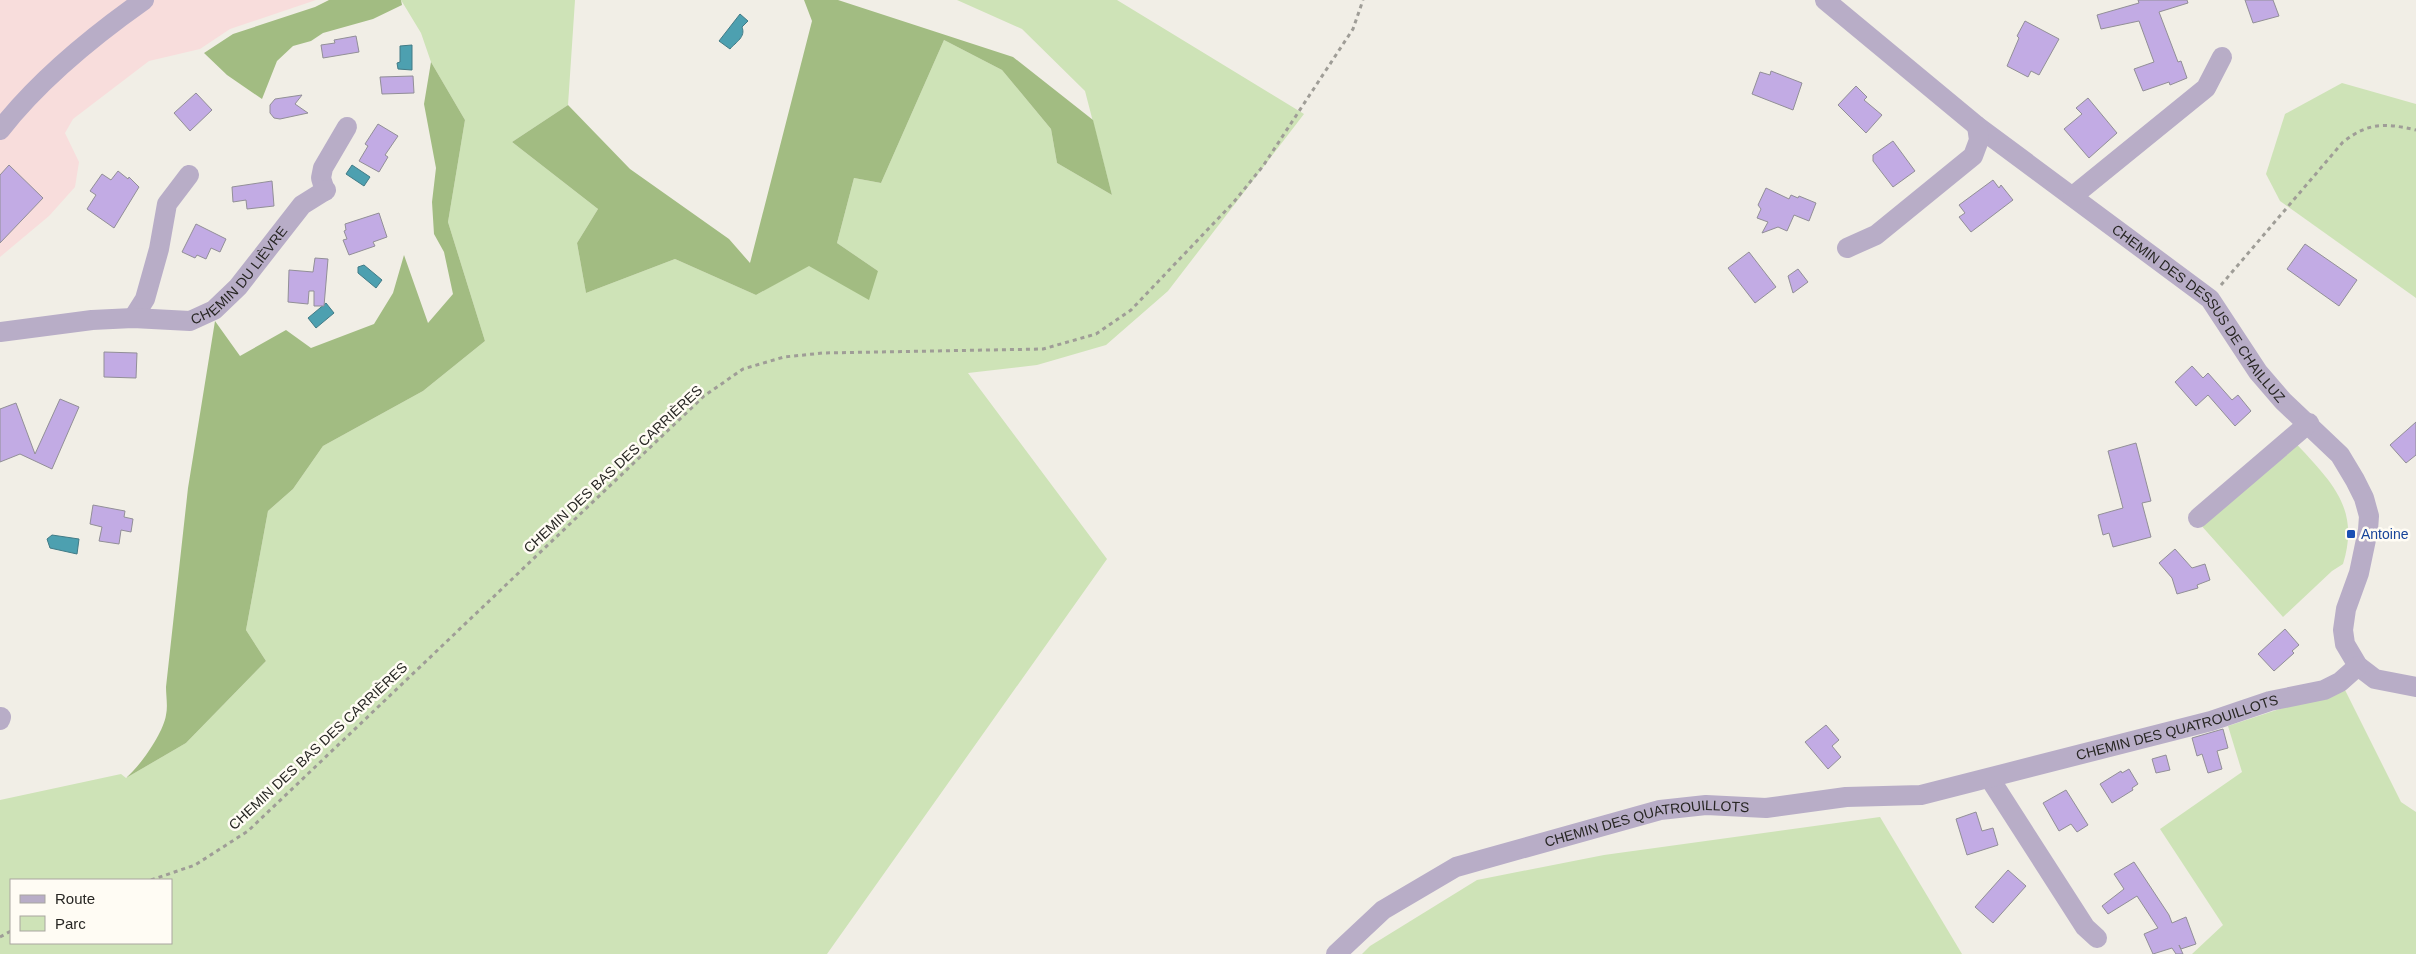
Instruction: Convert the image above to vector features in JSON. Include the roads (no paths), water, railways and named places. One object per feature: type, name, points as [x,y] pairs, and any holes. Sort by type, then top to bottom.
[{"type":"street","points":[[0,130],[34,92],[114,21],[144,0]]},
{"type":"street","name":"CHEMIN DES DESSUS DE CHAILLUZ","points":[[1825,0],[1977,126],[2210,299],[2258,372],[2283,401],[2309,423],[2340,456],[2364,498],[2368,516],[2368,530],[2359,574],[2346,609],[2343,630],[2345,644],[2358,666],[2375,679],[2416,687]]},
{"type":"street","points":[[2073,196],[2206,88],[2222,57]]},
{"type":"street","points":[[1848,248],[1876,235],[1973,156],[1979,140],[1977,126]]},
{"type":"street","name":"CHEMIN DU LIÈVRE","points":[[0,332],[92,320],[133,318],[190,321],[214,310],[238,287],[302,205],[326,190],[321,178],[323,168],[347,127]]},
{"type":"street","points":[[133,318],[145,299],[159,249],[167,204],[189,175]]},
{"type":"street","points":[[2198,518],[2309,423]]},
{"type":"street","name":"CHEMIN DES QUATROUILLOTS","points":[[1336,954],[1383,910],[1456,867],[1660,810],[1706,805],[1766,808],[1846,797],[1922,795],[2212,721],[2270,701],[2324,690],[2340,682],[2358,666]]},
{"type":"street","points":[[1990,779],[2085,927],[2097,938]]},
{"type":"water","points":[[740,14],[748,21],[742,27],[742,37],[730,49],[719,41]]},
{"type":"water","points":[[412,45],[412,70],[398,69],[397,63],[400,62],[400,46]]},
{"type":"water","points":[[352,165],[370,177],[364,186],[346,174]]},
{"type":"water","points":[[364,265],[382,280],[376,288],[358,273],[358,267]]},
{"type":"water","points":[[326,303],[334,313],[316,328],[308,318]]},
{"type":"water","points":[[52,535],[79,539],[77,554],[50,548],[47,539]]},
{"type":"place","name":"Antoine","points":[[2351,534]]}]
